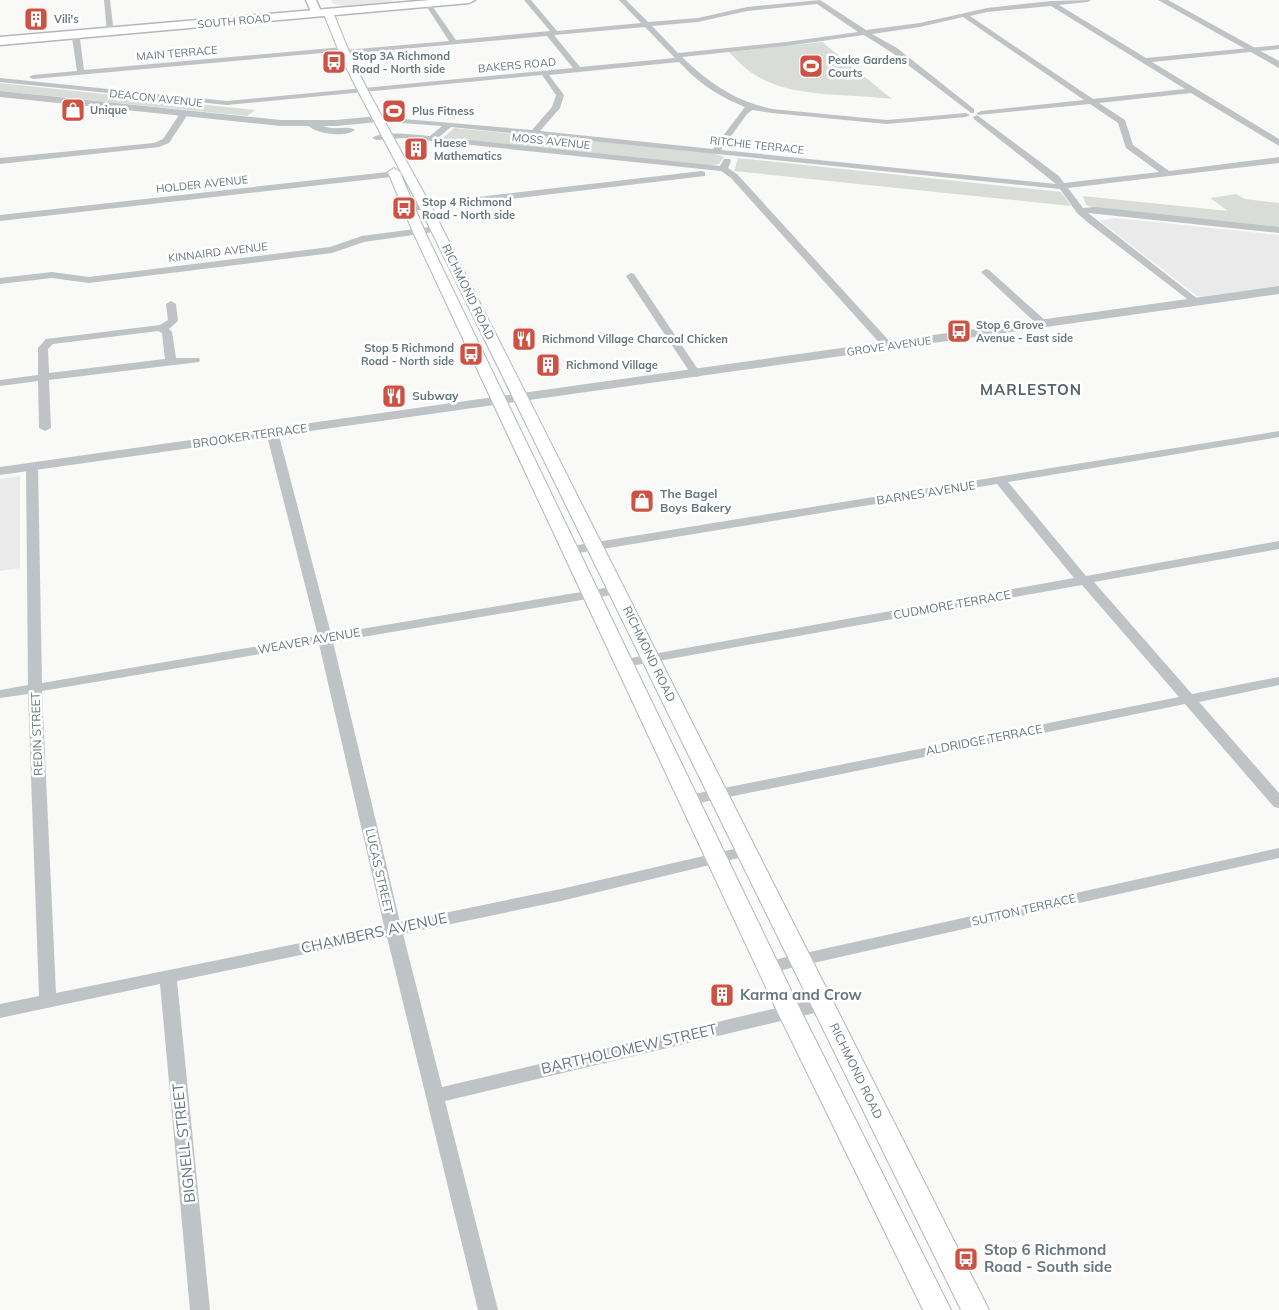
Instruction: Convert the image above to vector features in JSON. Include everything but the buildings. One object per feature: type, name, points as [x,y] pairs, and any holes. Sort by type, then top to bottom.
[{"type":"highway","name":"SOUTH ROAD","points":[[111,30],[319,7],[469,0]]},
{"type":"highway","name":"SOUTH ROAD","points":[[0,39],[111,30],[319,7]]},
{"type":"main road","name":"RICHMOND ROAD","points":[[319,7],[400,174],[410,208],[420,232],[689,800],[937,1310]]},
{"type":"main road","name":"RICHMOND ROAD","points":[[400,174],[425,206],[975,1310]]},
{"type":"street","points":[[107,0],[111,30]]},
{"type":"street","points":[[527,0],[579,71]]},
{"type":"street","points":[[622,0],[678,58],[711,88],[751,107],[772,111],[887,122],[1194,90]]},
{"type":"street","name":"BAKERS ROAD","points":[[14,81],[227,103],[579,71],[920,26],[963,14],[987,10],[1088,0]]},
{"type":"street","points":[[1162,0],[1279,65]]},
{"type":"street","points":[[817,1],[899,54],[1056,178],[1080,211],[1195,302]]},
{"type":"street","name":"MAIN TERRACE","points":[[14,81],[26,78],[81,73],[698,20],[758,8],[817,1]]},
{"type":"street","points":[[428,2],[433,14],[453,41]]},
{"type":"street","points":[[1051,3],[1279,144]]},
{"type":"street","points":[[978,4],[987,10]]},
{"type":"street","points":[[963,14],[1122,122],[1129,146],[1168,174]]},
{"type":"street","points":[[75,33],[81,73]]},
{"type":"street","points":[[1146,60],[1279,47]]},
{"type":"street","points":[[535,132],[556,108],[560,95],[545,74]]},
{"type":"street","points":[[0,80],[14,81]]},
{"type":"street","name":"DEACON AVENUE","points":[[0,94],[184,114],[310,124],[373,120]]},
{"type":"street","points":[[715,152],[744,112],[751,107]]},
{"type":"street","points":[[0,161],[156,145],[166,141],[184,114]]},
{"type":"street","name":"RITCHIE TERRACE","points":[[404,121],[535,132],[1048,186],[1063,186],[1279,160]]},
{"type":"street","name":"DEACON AVENUE","points":[[310,124],[315,128],[341,131],[351,130]]},
{"type":"street","points":[[432,139],[449,124]]},
{"type":"street","name":"MOSS AVENUE","points":[[382,137],[403,136],[723,169]]},
{"type":"street","points":[[410,208],[705,174],[723,169],[732,154]]},
{"type":"street","points":[[723,169],[734,176],[888,346]]},
{"type":"street","name":"HOLDER AVENUE","points":[[0,218],[400,174]]},
{"type":"street","points":[[1080,211],[1095,210],[1279,230]]},
{"type":"street","name":"KINNAIRD AVENUE","points":[[0,281],[52,275],[89,280],[332,250],[362,239],[437,230]]},
{"type":"street","points":[[986,272],[1044,324]]},
{"type":"street","points":[[631,276],[696,374]]},
{"type":"street","name":"GROVE AVENUE","points":[[500,401],[1279,290]]},
{"type":"street","points":[[45,428],[43,348],[50,341],[163,328],[173,322],[171,304]]},
{"type":"street","points":[[163,328],[167,332],[171,362]]},
{"type":"street","points":[[0,384],[195,360]]},
{"type":"street","name":"BROOKER TERRACE","points":[[0,471],[500,401]]},
{"type":"street","name":"LUCAS STREET","points":[[272,432],[325,639],[393,929],[488,1310]]},
{"type":"street","name":"BARNES AVENUE","points":[[572,550],[1279,434]]},
{"type":"street","name":"REDIN STREET","points":[[32,466],[35,688],[48,1001]]},
{"type":"street","points":[[1001,481],[1085,581],[1279,803]]},
{"type":"street","name":"CUDMORE TERRACE","points":[[625,663],[1279,546]]},
{"type":"street","name":"WEAVER AVENUE","points":[[0,694],[617,590]]},
{"type":"street","name":"ALDRIDGE TERRACE","points":[[689,800],[1279,681]]},
{"type":"street","name":"CHAMBERS AVENUE","points":[[0,1011],[561,895],[747,851]]},
{"type":"street","name":"SUTTON TERRACE","points":[[769,967],[1279,853]]},
{"type":"street","name":"BIGNELL STREET","points":[[168,976],[200,1310]]},
{"type":"street","name":"BARTHOLOMEW STREET","points":[[435,1096],[823,1004]]},
{"type":"shaded area","points":[[331,0],[392,0],[393,2],[345,6],[334,4]]},
{"type":"shaded area","points":[[822,42],[892,99],[820,94],[784,87],[752,73],[729,52]]},
{"type":"shaded area","points":[[0,83],[255,110],[247,116],[0,91]]},
{"type":"shaded area","points":[[454,128],[713,153],[724,157],[719,164],[704,167],[442,139]]},
{"type":"shaded area","points":[[738,158],[1061,192],[1071,206],[734,171]]},
{"type":"shaded area","points":[[1236,194],[1245,199],[1279,203],[1279,228],[1097,209],[1086,205],[1083,196],[1228,211],[1210,198]]},
{"type":"shaded area","points":[[1114,218],[1279,235],[1279,287],[1208,298],[1197,296],[1100,221]]},
{"type":"shaded area","points":[[20,476],[20,568],[0,571],[0,479]]},
{"type":"place","name":"Vili's","points":[[36,19]]},
{"type":"place","name":"Stop 3A Richmond Road - North side","points":[[334,62]]},
{"type":"place","name":"Peake Gardens Courts","points":[[811,66]]},
{"type":"place","name":"Unique","points":[[73,110]]},
{"type":"place","name":"Plus Fitness","points":[[394,111]]},
{"type":"place","name":"Haese Mathematics","points":[[416,149]]},
{"type":"place","name":"Stop 4 Richmond Road - North side","points":[[404,208]]},
{"type":"place","name":"Stop 6 Grove Avenue - East side","points":[[959,331]]},
{"type":"place","name":"Richmond Village Charcoal Chicken","points":[[524,339]]},
{"type":"place","name":"Stop 5 Richmond Road - North side","points":[[471,354]]},
{"type":"place","name":"Richmond Village","points":[[548,365]]},
{"type":"place","name":"Subway","points":[[394,396]]},
{"type":"place","name":"The Bagel Boys Bakery","points":[[642,501]]},
{"type":"place","name":"Karma and Crow","points":[[722,995]]},
{"type":"place","name":"Stop 6 Richmond Road - South side","points":[[966,1259]]},
{"type":"district","name":"MARLESTON","points":[[1031,390]]}]
